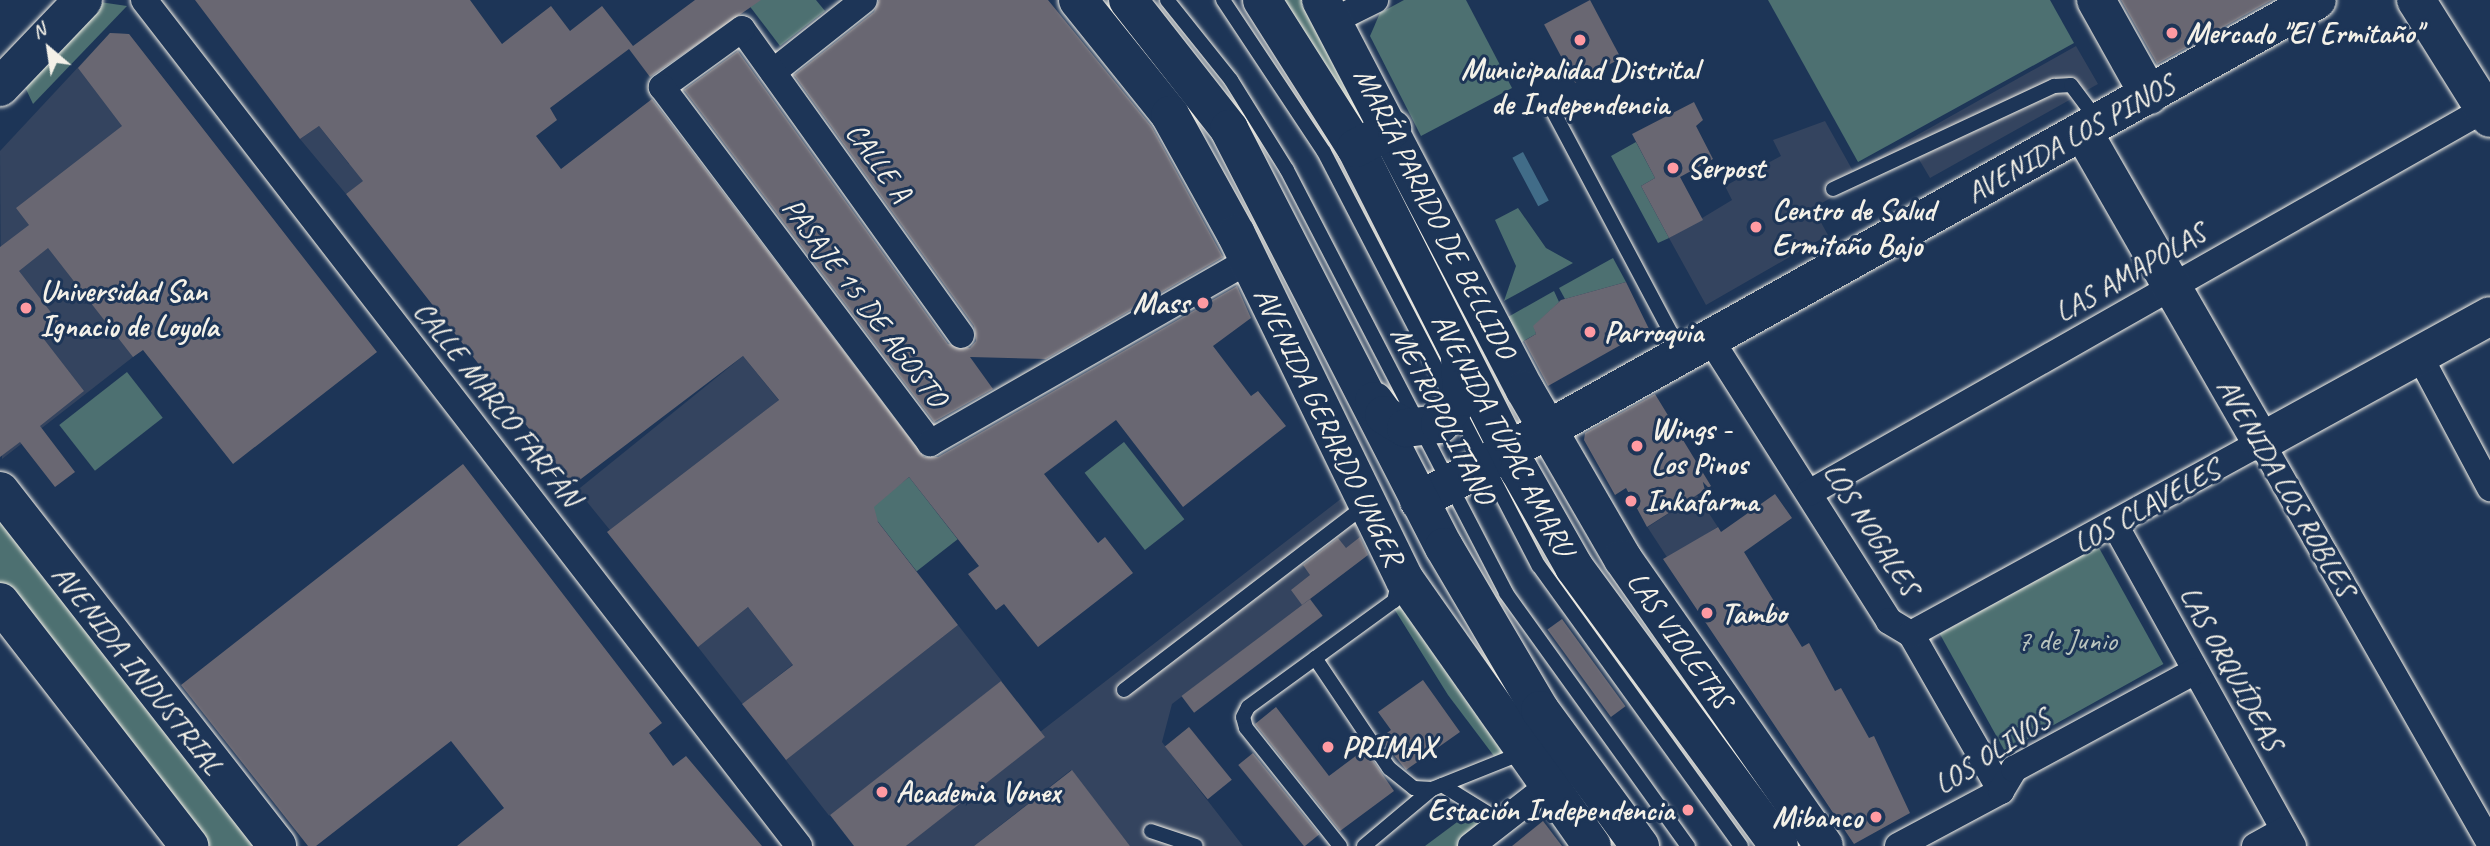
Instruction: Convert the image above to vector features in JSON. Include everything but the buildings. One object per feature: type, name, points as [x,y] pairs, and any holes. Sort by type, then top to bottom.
[{"type":"street","points":[[0,86],[83,0]]},
{"type":"street","name":"CALLE MARCO FARFÁN","points":[[144,0],[799,846]]},
{"type":"street","points":[[773,72],[864,0]]},
{"type":"street","name":"AVENIDA GERARDO UNGER","points":[[1078,0],[1170,115],[1248,261],[1394,559],[1522,752],[1592,846]]},
{"type":"street","name":"AVENIDA TÚPAC AMARU","points":[[1262,0],[1356,148],[1458,352],[1496,456],[1779,846]]},
{"type":"street","points":[[1328,10],[1374,0]]},
{"type":"street","points":[[2096,0],[2149,95]]},
{"type":"street","name":"AVENIDA LOS PINOS","points":[[1434,492],[2317,0]]},
{"type":"street","points":[[2416,0],[2487,114]]},
{"type":"street","points":[[1138,2],[1228,129],[1363,385],[1434,492],[1540,710],[1634,840]]},
{"type":"street","name":"MARÍA PARADO DE BELLIDO","points":[[1328,10],[1547,427]]},
{"type":"street","name":"CALLE A","points":[[742,29],[961,335]]},
{"type":"street","name":"PASAJE 15 DE AGOSTO","points":[[742,29],[662,87],[930,443],[1248,261]]},
{"type":"street","name":"LAS AMAPOLAS","points":[[1808,493],[2172,287],[2487,114]]},
{"type":"street","name":"AVENIDA LOS ROBLES","points":[[2092,127],[2172,287],[2490,843]]},
{"type":"street","points":[[1356,148],[1392,129]]},
{"type":"street","name":"LOS CLAVELES","points":[[1911,634],[2490,316]]},
{"type":"street","name":"LOS NOGALES","points":[[1695,345],[1808,493],[1889,621],[1911,634],[2001,791]]},
{"type":"street","points":[[1363,385],[1384,415],[1420,429],[1440,424],[1455,410],[1464,384],[1458,352]]},
{"type":"street","points":[[2419,355],[2490,488]]},
{"type":"street","name":"LAS VIOLETAS","points":[[1547,427],[1623,559],[1824,846]]},
{"type":"street","name":"AVENIDA INDUSTRIAL","points":[[4,503],[277,846]]},
{"type":"street","name":"LAS ORQUÍDEAS","points":[[2114,523],[2288,838]]},
{"type":"street","points":[[0,602],[190,846]]},
{"type":"street","name":"LOS OLIVOS","points":[[1898,846],[2001,791],[2014,769],[2195,671]]},
{"type":"street","points":[[1471,846],[1548,786]]},
{"type":"street","points":[[2255,846],[2288,838]]},
{"type":"lane","name":"METROPOLITANO","points":[[1223,0],[1324,152],[1455,410],[1496,456],[1547,578],[1741,846]]},
{"type":"lane","name":"METROPOLITANO","points":[[1138,2],[1260,123],[1420,429],[1434,492],[1535,639],[1688,846]]},
{"type":"lane","points":[[1833,190],[2054,86],[2071,85],[2092,127]]},
{"type":"lane","points":[[1554,113],[1695,345]]},
{"type":"lane","points":[[1124,690],[1366,505]]},
{"type":"lane","points":[[1340,846],[1243,722],[1248,707],[1394,601],[1399,590],[1394,559]]},
{"type":"lane","points":[[1315,658],[1389,768],[1414,788],[1437,787],[1502,822]]},
{"type":"lane","points":[[1364,846],[1437,787],[1522,752]]},
{"type":"lane","points":[[1151,831],[1196,846]]},
{"type":"shaded area","points":[[110,33],[129,34],[287,237],[2,459],[0,151]]},
{"type":"shaded area","points":[[2076,46],[2098,84],[1930,178],[1914,151],[1813,208],[1828,235],[1706,305],[1669,238],[1732,200],[1725,186],[1781,156],[1773,140],[1825,121],[1853,171]]},
{"type":"shaded area","points":[[319,126],[349,164],[438,126],[346,194],[300,139]]},
{"type":"shaded area","points":[[1523,152],[1549,201],[1538,206],[1512,158]]},
{"type":"shaded area","points":[[743,356],[779,400],[613,534],[577,490]]},
{"type":"shaded area","points":[[1697,495],[1718,527],[1668,559],[1648,527]]},
{"type":"shaded area","points":[[1342,498],[1369,554],[1172,704],[1162,742],[1243,846],[1130,846],[1071,770],[974,846],[906,846],[1040,732]]},
{"type":"shaded area","points":[[748,607],[793,665],[743,704],[698,646]]},
{"type":"shaded area","points":[[958,625],[1002,681],[829,816],[785,760]]},
{"type":"green space","points":[[86,0],[127,6],[33,104],[18,72]]},
{"type":"green space","points":[[745,0],[816,0],[825,11],[780,46]]},
{"type":"green space","points":[[1268,0],[1317,0],[1383,124],[1362,136]]},
{"type":"green space","points":[[1404,0],[1466,0],[1512,88],[1421,136],[1370,36],[1380,13]]},
{"type":"green space","points":[[1768,0],[2050,0],[2074,43],[1858,162]]},
{"type":"green space","points":[[1636,142],[1655,178],[1641,186],[1669,238],[1658,243],[1611,156]]},
{"type":"green space","points":[[1518,208],[1546,248],[1573,263],[1504,301],[1516,266],[1495,220]]},
{"type":"green space","points":[[1613,258],[1626,282],[1565,299],[1559,288]]},
{"type":"green space","points":[[1554,291],[1559,302],[1534,326],[1536,334],[1522,342],[1508,317]]},
{"type":"green space","points":[[127,372],[163,418],[95,471],[59,425]]},
{"type":"green space","points":[[1124,442],[1184,519],[1145,550],[1085,473]]},
{"type":"green space","points":[[909,477],[958,539],[917,571],[868,509]]},
{"type":"green space","points":[[0,493],[274,846],[194,846],[0,594]]},
{"type":"green space","name":"7 de Junio","points":[[2098,546],[2163,664],[2005,752],[1940,634]]},
{"type":"green space","points":[[1396,569],[1518,751],[1497,760],[1448,695],[1393,607]]},
{"type":"green space","points":[[1476,808],[1497,822],[1466,846],[1425,846]]},
{"type":"place","name":"Mercado \"El Ermitaño\"","points":[[2172,33]]},
{"type":"place","name":"Municipalidad Distrital de Independencia","points":[[1580,40]]},
{"type":"place","name":"Serpost","points":[[1673,168]]},
{"type":"place","name":"Centro de Salud Ermitaño Bajo","points":[[1756,227]]},
{"type":"place","name":"Mass","points":[[1203,303]]},
{"type":"place","name":"Universidad San Ignacio de Loyola","points":[[26,308]]},
{"type":"place","name":"Parroquia","points":[[1590,332]]},
{"type":"place","name":"Wings - Los Pinos","points":[[1637,446]]},
{"type":"place","name":"Inkafarma","points":[[1631,501]]},
{"type":"place","name":"Tambo","points":[[1707,613]]},
{"type":"place","name":"PRIMAX","points":[[1328,747]]},
{"type":"place","name":"Academia Vonex","points":[[882,792]]},
{"type":"place","name":"Estación Independencia","points":[[1688,810]]},
{"type":"place","name":"Mibanco","points":[[1876,817]]}]
